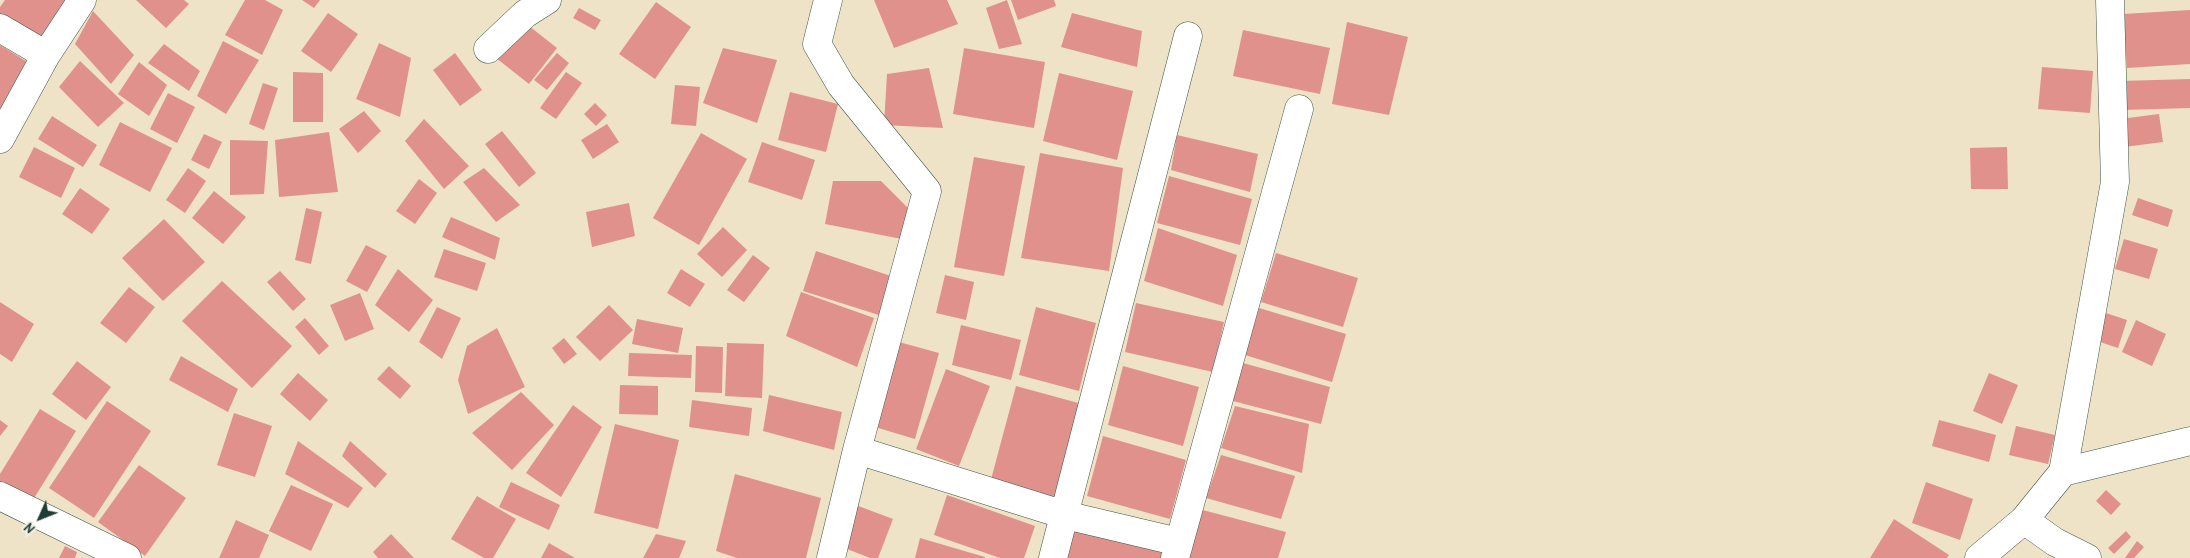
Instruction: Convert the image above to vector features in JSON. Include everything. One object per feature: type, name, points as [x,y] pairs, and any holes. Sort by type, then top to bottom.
[{"type":"street","points":[[0,139],[46,55],[82,0]]},
{"type":"street","points":[[488,49],[525,14],[547,0]]},
{"type":"street","points":[[828,0],[817,44],[841,85],[927,191],[857,450],[831,558]]},
{"type":"street","points":[[1978,558],[2024,520],[2063,472],[2115,182],[2110,0]]},
{"type":"street","points":[[0,28],[46,55]]},
{"type":"street","points":[[1052,558],[1188,36]]},
{"type":"street","points":[[857,450],[1177,550],[1299,109]]},
{"type":"street","points":[[2063,472],[2190,441]]},
{"type":"street","points":[[0,496],[127,558]]},
{"type":"street","points":[[2024,520],[2055,542],[2088,558]]},
{"type":"building","points":[[5,0],[70,0],[39,42],[0,18],[0,7]]},
{"type":"building","points":[[136,0],[184,0],[189,4],[166,28]]},
{"type":"building","points":[[245,0],[265,0],[283,10],[262,55],[225,35]]},
{"type":"building","points":[[302,0],[320,0],[314,8]]},
{"type":"building","points":[[874,0],[947,0],[958,24],[894,48]]},
{"type":"building","points":[[1007,0],[1022,44],[999,49],[986,8]]},
{"type":"building","points":[[1011,0],[1054,0],[1056,6],[1018,20]]},
{"type":"building","points":[[656,2],[691,27],[655,79],[619,54]]},
{"type":"building","points":[[579,8],[601,20],[595,30],[573,18]]},
{"type":"building","points":[[2190,10],[2190,64],[2127,68],[2123,14]]},
{"type":"building","points":[[93,11],[134,55],[111,84],[75,44]]},
{"type":"building","points":[[328,13],[358,34],[331,72],[301,51]]},
{"type":"building","points":[[1072,13],[1142,31],[1137,67],[1061,47]]},
{"type":"building","points":[[524,22],[557,48],[529,84],[496,58]]},
{"type":"building","points":[[1347,22],[1408,37],[1389,115],[1332,104]]},
{"type":"building","points":[[1243,30],[1330,48],[1320,94],[1233,76]]},
{"type":"building","points":[[223,41],[259,60],[226,114],[197,96]]},
{"type":"building","points":[[379,43],[411,58],[400,117],[356,99]]},
{"type":"building","points":[[164,44],[200,71],[189,91],[148,63]]},
{"type":"building","points":[[0,45],[29,63],[0,110]]},
{"type":"building","points":[[723,48],[777,60],[757,123],[703,103]]},
{"type":"building","points":[[964,48],[1045,62],[1034,128],[953,114]]},
{"type":"building","points":[[455,53],[482,90],[460,106],[433,70]]},
{"type":"building","points":[[557,53],[569,63],[547,90],[534,80]]},
{"type":"building","points":[[80,61],[124,103],[98,127],[59,87]]},
{"type":"building","points":[[139,62],[167,85],[149,116],[118,94]]},
{"type":"building","points":[[2042,67],[2093,71],[2090,113],[2038,109]]},
{"type":"building","points":[[929,68],[943,128],[884,125],[887,74]]},
{"type":"building","points":[[293,72],[323,73],[323,122],[293,122]]},
{"type":"building","points":[[566,72],[582,83],[556,119],[540,108]]},
{"type":"building","points":[[1059,73],[1133,91],[1117,160],[1043,141]]},
{"type":"building","points":[[2190,79],[2190,108],[2122,110],[2121,81]]},
{"type":"building","points":[[263,83],[278,88],[264,130],[249,124]]},
{"type":"building","points":[[675,85],[700,87],[696,126],[671,124]]},
{"type":"building","points":[[790,92],[838,104],[826,152],[778,140]]},
{"type":"building","points":[[168,93],[195,107],[177,143],[150,129]]},
{"type":"building","points":[[595,103],[607,115],[596,126],[584,114]]},
{"type":"building","points":[[364,111],[381,131],[358,153],[339,129]]},
{"type":"building","points":[[2159,114],[2163,142],[2124,147],[2120,119]]},
{"type":"building","points":[[52,116],[97,145],[83,167],[38,139]]},
{"type":"building","points":[[424,119],[469,166],[444,189],[405,141]]},
{"type":"building","points":[[120,122],[172,148],[150,192],[99,165]]},
{"type":"building","points":[[607,124],[619,142],[593,159],[581,140]]},
{"type":"building","points":[[502,131],[536,173],[519,187],[485,144]]},
{"type":"building","points":[[329,132],[338,192],[279,197],[275,140]]},
{"type":"building","points":[[701,133],[747,159],[699,245],[653,218]]},
{"type":"building","points":[[204,134],[222,142],[209,169],[191,160]]},
{"type":"building","points":[[1177,135],[1258,154],[1250,192],[1171,170]]},
{"type":"building","points":[[230,140],[268,141],[264,194],[230,195]]},
{"type":"building","points":[[762,142],[815,160],[802,200],[748,182]]},
{"type":"building","points":[[34,147],[75,168],[61,198],[19,177]]},
{"type":"building","points":[[2007,147],[2008,189],[1971,189],[1970,148]]},
{"type":"building","points":[[1040,153],[1123,168],[1109,271],[1021,258]]},
{"type":"building","points":[[974,157],[1025,166],[1004,276],[954,267]]},
{"type":"building","points":[[188,168],[206,181],[185,213],[166,200]]},
{"type":"building","points":[[484,168],[520,205],[496,222],[463,182]]},
{"type":"building","points":[[1169,176],[1252,199],[1240,245],[1157,223]]},
{"type":"building","points":[[419,179],[437,193],[415,224],[396,211]]},
{"type":"building","points":[[833,181],[881,181],[912,212],[907,240],[825,224]]},
{"type":"building","points":[[80,188],[110,209],[92,234],[62,214]]},
{"type":"building","points":[[214,191],[246,217],[223,244],[192,218]]},
{"type":"building","points":[[2138,198],[2173,210],[2168,227],[2132,215]]},
{"type":"building","points":[[629,203],[635,236],[592,247],[586,212]]},
{"type":"building","points":[[306,208],[322,212],[311,264],[295,260]]},
{"type":"building","points":[[451,217],[500,238],[495,260],[442,237]]},
{"type":"building","points":[[164,219],[205,262],[163,301],[122,258]]},
{"type":"building","points":[[723,227],[747,250],[722,277],[697,254]]},
{"type":"building","points":[[1158,228],[1237,255],[1223,306],[1144,281]]},
{"type":"building","points":[[2124,239],[2158,249],[2149,279],[2115,269]]},
{"type":"building","points":[[366,245],[387,256],[367,292],[346,281]]},
{"type":"building","points":[[444,249],[486,263],[477,291],[434,277]]},
{"type":"building","points":[[816,251],[894,277],[882,316],[803,291]]},
{"type":"building","points":[[1276,253],[1358,278],[1343,327],[1261,302]]},
{"type":"building","points":[[753,255],[770,268],[744,302],[727,290]]},
{"type":"building","points":[[398,269],[433,300],[409,332],[375,305]]},
{"type":"building","points":[[681,269],[705,284],[690,307],[667,293]]},
{"type":"building","points":[[280,271],[306,299],[293,311],[267,282]]},
{"type":"building","points":[[945,275],[974,282],[966,320],[936,313]]},
{"type":"building","points":[[222,281],[292,346],[252,388],[182,321]]},
{"type":"building","points":[[129,287],[155,307],[126,343],[100,323]]},
{"type":"building","points":[[801,292],[874,318],[857,367],[786,336]]},
{"type":"building","points":[[360,293],[374,329],[345,341],[330,305]]},
{"type":"building","points":[[0,302],[34,324],[12,362],[0,354]]},
{"type":"building","points":[[1136,303],[1224,322],[1213,372],[1125,352]]},
{"type":"building","points":[[609,305],[633,330],[600,361],[576,337]]},
{"type":"building","points":[[437,307],[461,318],[442,359],[419,342]]},
{"type":"building","points":[[1036,307],[1096,323],[1079,391],[1019,375]]},
{"type":"building","points":[[1259,308],[1346,334],[1332,382],[1245,355]]},
{"type":"building","points":[[2106,313],[2127,320],[2118,348],[2097,341]]},
{"type":"building","points":[[305,318],[329,346],[319,355],[295,327]]},
{"type":"building","points":[[637,319],[683,328],[678,353],[632,344]]},
{"type":"building","points":[[2136,320],[2166,334],[2152,366],[2122,352]]},
{"type":"building","points":[[961,325],[1021,340],[1011,380],[952,365]]},
{"type":"building","points":[[497,328],[525,387],[468,414],[458,380],[467,346]]},
{"type":"building","points":[[564,338],[577,354],[564,364],[552,348]]},
{"type":"building","points":[[899,342],[939,353],[915,439],[875,427]]},
{"type":"building","points":[[727,343],[764,344],[762,398],[725,396]]},
{"type":"building","points":[[696,346],[723,347],[722,393],[695,392]]},
{"type":"building","points":[[629,353],[692,355],[691,378],[628,376]]},
{"type":"building","points":[[181,356],[238,389],[228,412],[169,380]]},
{"type":"building","points":[[77,361],[111,387],[86,420],[52,394]]},
{"type":"building","points":[[1243,363],[1330,387],[1321,424],[1233,401]]},
{"type":"building","points":[[389,366],[411,386],[400,399],[377,379]]},
{"type":"building","points":[[1123,366],[1199,387],[1183,446],[1108,425]]},
{"type":"building","points":[[946,369],[990,386],[959,466],[916,449]]},
{"type":"building","points":[[298,373],[328,400],[310,421],[280,394]]},
{"type":"building","points":[[1989,373],[2018,385],[2002,424],[1973,411]]},
{"type":"building","points":[[620,385],[658,386],[658,415],[619,414]]},
{"type":"building","points":[[1016,386],[1082,404],[1054,504],[989,487]]},
{"type":"building","points":[[521,392],[554,425],[512,470],[472,433]]},
{"type":"building","points":[[769,395],[842,412],[834,450],[763,431]]},
{"type":"building","points":[[692,400],[752,408],[749,436],[689,427]]},
{"type":"building","points":[[107,401],[151,431],[94,518],[49,488]]},
{"type":"building","points":[[573,405],[602,427],[561,497],[526,473]]},
{"type":"building","points":[[1235,406],[1309,424],[1302,473],[1221,448]]},
{"type":"building","points":[[40,409],[76,431],[31,503],[0,484],[0,474]]},
{"type":"building","points":[[234,413],[272,426],[255,477],[217,465]]},
{"type":"building","points":[[0,420],[8,426],[0,436]]},
{"type":"building","points":[[1939,420],[1996,435],[1989,462],[1932,446]]},
{"type":"building","points":[[615,424],[679,440],[658,529],[594,513]]},
{"type":"building","points":[[2016,426],[2055,435],[2048,464],[2009,455]]},
{"type":"building","points":[[1103,436],[1186,460],[1170,519],[1087,496]]},
{"type":"building","points":[[298,441],[363,488],[348,508],[285,474]]},
{"type":"building","points":[[350,441],[387,474],[375,488],[342,456]]},
{"type":"building","points":[[1221,455],[1295,476],[1281,519],[1206,498]]},
{"type":"building","points":[[139,465],[186,498],[145,556],[98,522]]},
{"type":"building","points":[[735,474],[821,498],[806,558],[737,558],[716,551]]},
{"type":"building","points":[[511,482],[560,505],[549,530],[499,507]]},
{"type":"building","points":[[1926,482],[1973,499],[1960,540],[1912,523]]},
{"type":"building","points":[[291,485],[333,504],[311,551],[269,531]]},
{"type":"building","points":[[2106,490],[2121,504],[2111,515],[2096,501]]},
{"type":"building","points":[[947,495],[1035,526],[1024,558],[1000,558],[934,535]]},
{"type":"building","points":[[477,496],[516,519],[493,558],[484,558],[451,539]]},
{"type":"building","points":[[853,504],[893,519],[878,558],[870,558],[837,545]]},
{"type":"building","points":[[1199,509],[1286,532],[1278,558],[1185,558]]},
{"type":"building","points":[[1894,519],[1949,555],[1947,558],[1870,558]]},
{"type":"building","points":[[236,520],[269,535],[259,558],[219,558]]},
{"type":"building","points":[[1075,523],[1166,546],[1163,558],[1063,558]]},
{"type":"building","points":[[2126,531],[2131,537],[2114,554],[2108,548]]},
{"type":"building","points":[[391,534],[414,558],[378,558],[373,552]]},
{"type":"building","points":[[656,534],[686,541],[679,558],[643,558]]},
{"type":"building","points":[[920,538],[985,557],[985,558],[915,558]]},
{"type":"building","points":[[2137,541],[2144,547],[2134,558],[2125,558]]},
{"type":"building","points":[[549,543],[575,558],[541,558]]},
{"type":"building","points":[[65,546],[77,552],[75,558],[59,558]]}]
